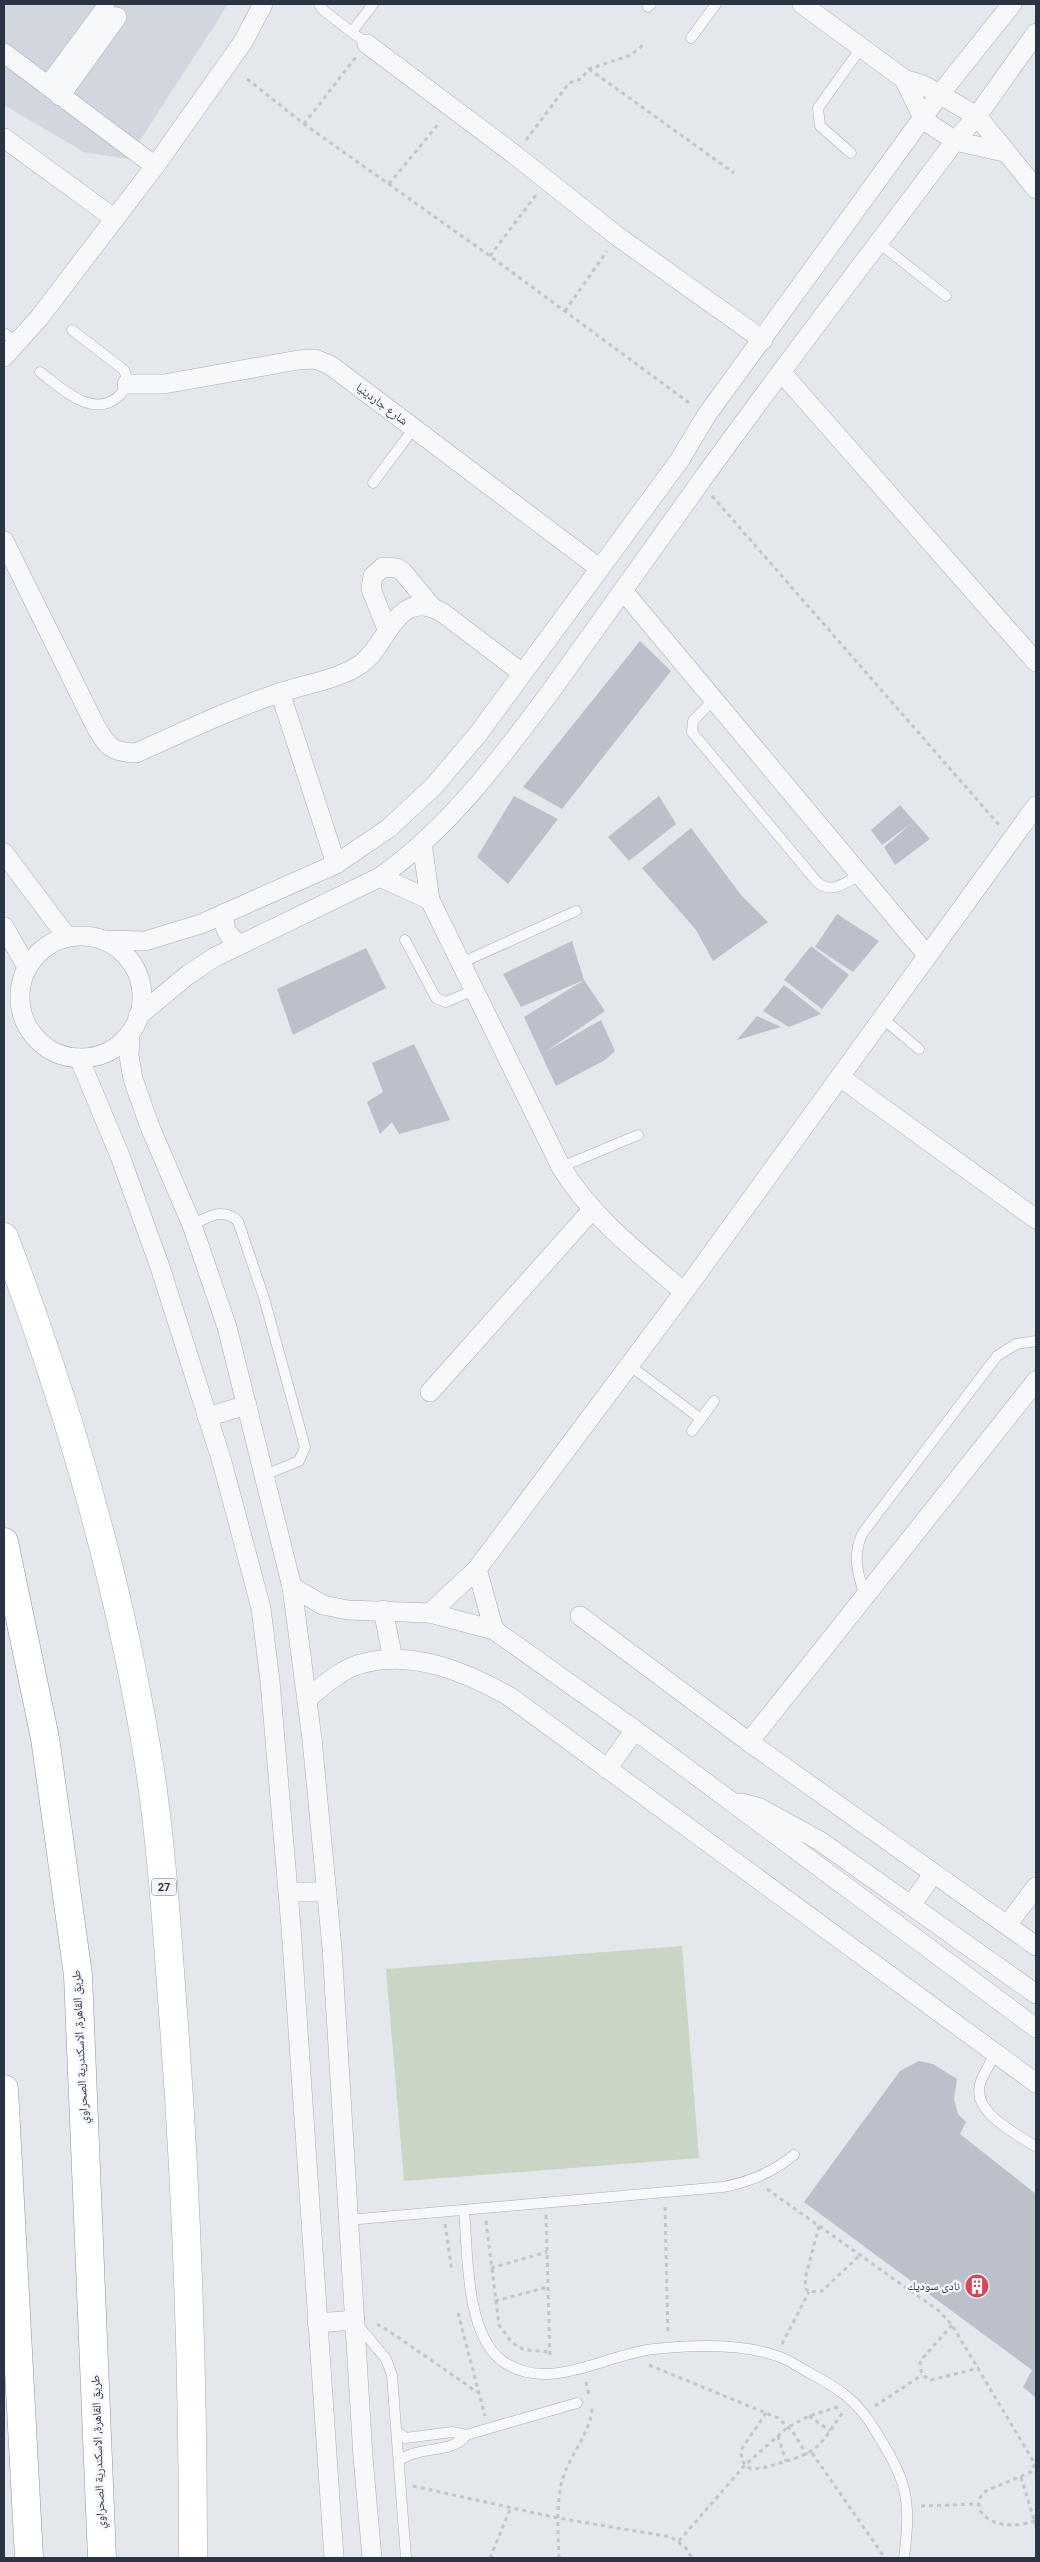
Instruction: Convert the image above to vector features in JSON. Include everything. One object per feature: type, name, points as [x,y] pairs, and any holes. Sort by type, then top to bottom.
[{"type":"main road","name":"27","points":[[4,1237],[56,1380],[101,1534],[136,1691],[150,1770],[161,1850],[182,2124],[193,2425],[193,2558]]},
{"type":"main road","name":"طريق القاهرة, الاسكندرية الصحراوي","points":[[4,1542],[45,1738],[78,1976],[102,2558]]},
{"type":"main road","points":[[4,2088],[29,2558]]},
{"type":"street","points":[[8,347],[115,219],[155,166],[243,42],[263,4]]},
{"type":"street","points":[[802,4],[904,79],[940,94],[977,116],[1004,152],[1036,189]]},
{"type":"street","points":[[130,1033],[108,1052],[94,1056],[79,1058],[51,1050],[34,1036],[24,1017],[20,996],[27,967],[37,954],[51,943],[66,937],[86,936],[105,940],[145,941],[201,924],[336,864],[389,828],[434,786],[478,734],[679,461],[706,416],[924,120],[940,94],[1012,4]]},
{"type":"street","points":[[54,91],[111,13]]},
{"type":"street","points":[[138,1016],[189,974],[215,957],[380,877],[405,860],[460,805],[520,731],[624,592],[701,482],[955,141],[977,116],[1036,33]]},
{"type":"street","points":[[367,44],[515,155],[617,236],[762,340]]},
{"type":"street","points":[[4,53],[155,166]]},
{"type":"street","points":[[904,79],[924,120],[955,141],[1004,152]]},
{"type":"street","points":[[4,138],[115,219]]},
{"type":"street","name":"شارع جاردينيا","points":[[126,384],[164,384],[298,360],[315,359],[330,365],[600,568]]},
{"type":"street","points":[[782,373],[1036,662]]},
{"type":"street","points":[[679,461],[701,482]]},
{"type":"street","points":[[4,541],[96,727],[107,746],[119,752],[136,753],[280,692],[340,674],[361,664],[376,650],[396,618],[420,606],[432,607]]},
{"type":"street","points":[[387,630],[372,589],[374,576],[383,567],[398,568],[432,607],[522,673]]},
{"type":"street","points":[[624,592],[927,955]]},
{"type":"street","points":[[280,692],[336,864]]},
{"type":"street","points":[[430,1613],[477,1568],[684,1292],[1036,806]]},
{"type":"street","points":[[422,843],[430,900],[561,1168],[592,1210],[684,1292]]},
{"type":"street","points":[[4,853],[66,937]]},
{"type":"street","points":[[380,877],[430,900]]},
{"type":"street","points":[[225,913],[224,926],[227,932],[235,942],[241,944]]},
{"type":"street","points":[[4,927],[27,967]]},
{"type":"street","points":[[105,940],[120,950],[132,964],[139,980],[142,998],[138,1016],[130,1033],[129,1056],[134,1079],[150,1126],[192,1225],[227,1327],[292,1586],[307,1699],[326,1892],[363,2457],[372,2558]]},
{"type":"street","points":[[79,1058],[120,1156],[160,1267],[207,1417],[261,1608],[270,1681],[288,1892],[334,2558]]},
{"type":"street","points":[[840,1077],[1036,1219]]},
{"type":"street","points":[[430,1392],[592,1210]]},
{"type":"street","points":[[749,1742],[865,1597],[1030,1406],[1036,1381]]},
{"type":"street","points":[[207,1417],[247,1405]]},
{"type":"street","points":[[477,1568],[494,1630]]},
{"type":"street","points":[[292,1586],[323,1605],[348,1610],[430,1613],[494,1630],[636,1730],[1036,2028]]},
{"type":"street","points":[[383,1610],[393,1659]]},
{"type":"street","points":[[580,1616],[749,1742],[1036,1946]]},
{"type":"street","points":[[307,1699],[337,1675],[364,1663],[393,1659],[436,1664],[476,1678],[510,1697],[1036,2083]]},
{"type":"street","points":[[607,1769],[636,1730]]},
{"type":"street","points":[[729,1800],[760,1808],[785,1820],[820,1841],[912,1904],[1036,1994]]},
{"type":"street","points":[[912,1904],[933,1874]]},
{"type":"street","points":[[1007,1925],[1036,1887]]},
{"type":"street","points":[[288,1892],[326,1892]]},
{"type":"street","points":[[317,2323],[354,2320]]},
{"type":"lane","points":[[319,4],[323,10],[367,44]]},
{"type":"lane","points":[[352,32],[373,4]]},
{"type":"lane","points":[[691,38],[716,4]]},
{"type":"lane","points":[[851,153],[820,126],[818,108],[862,48]]},
{"type":"lane","points":[[879,243],[946,296]]},
{"type":"lane","points":[[40,372],[70,395],[86,403],[111,401],[118,397],[126,384],[127,376],[119,364],[72,330]]},
{"type":"lane","points":[[373,483],[414,428]]},
{"type":"lane","points":[[713,700],[693,721],[692,727],[695,737],[816,882],[826,888],[831,888],[860,874]]},
{"type":"lane","points":[[461,963],[576,910]]},
{"type":"lane","points":[[405,940],[436,998],[446,1002],[474,990]]},
{"type":"lane","points":[[882,1018],[919,1049]]},
{"type":"lane","points":[[561,1168],[638,1135]]},
{"type":"lane","points":[[192,1225],[216,1214],[232,1216],[238,1221],[285,1369],[305,1447],[298,1461],[265,1475]]},
{"type":"lane","points":[[865,1597],[856,1568],[856,1550],[862,1534],[997,1356],[1016,1344],[1036,1341]]},
{"type":"lane","points":[[629,1365],[701,1419]]},
{"type":"lane","points":[[692,1431],[714,1402]]},
{"type":"lane","points":[[996,2053],[981,2080],[981,2101],[989,2113],[1036,2148]]},
{"type":"lane","points":[[348,2220],[723,2187],[754,2180],[782,2165],[794,2156]]},
{"type":"lane","points":[[464,2210],[474,2314],[484,2340],[492,2351],[513,2367],[526,2372],[551,2375],[623,2354],[668,2349],[730,2347],[776,2355],[832,2385],[865,2413],[897,2467],[908,2506],[909,2522],[904,2558]]},
{"type":"lane","points":[[354,2320],[382,2353],[389,2366],[394,2384],[406,2558]]},
{"type":"lane","points":[[399,2461],[415,2452],[456,2444],[466,2435],[577,2403]]},
{"type":"lane","points":[[397,2432],[406,2438],[452,2432],[466,2435]]},
{"type":"path","points":[[304,124],[367,44]]},
{"type":"path","points":[[515,155],[569,83],[581,79],[589,69],[631,55],[643,46]]},
{"type":"path","points":[[589,69],[734,173]]},
{"type":"path","points":[[247,80],[304,124],[490,256],[706,416]]},
{"type":"path","points":[[388,184],[451,108]]},
{"type":"path","points":[[490,256],[547,181]]},
{"type":"path","points":[[565,312],[617,236]]},
{"type":"path","points":[[701,482],[1011,838]]},
{"type":"path","points":[[754,2180],[939,2311],[952,2325],[1034,2462],[1034,2470],[986,2492],[978,2504],[979,2509],[985,2516],[1006,2525],[1017,2526],[1035,2521]]},
{"type":"path","points":[[664,2192],[668,2349]]},
{"type":"path","points":[[546,2202],[551,2375]]},
{"type":"path","points":[[484,2208],[495,2301],[500,2325],[510,2340],[526,2350],[550,2352]]},
{"type":"path","points":[[809,2292],[804,2280],[819,2226]]},
{"type":"path","points":[[491,2268],[547,2252]]},
{"type":"path","points":[[809,2292],[822,2291],[860,2255]]},
{"type":"path","points":[[495,2301],[548,2287]]},
{"type":"path","points":[[776,2355],[809,2292]]},
{"type":"path","points":[[354,2320],[368,2322],[389,2331],[478,2392]]},
{"type":"path","points":[[952,2325],[922,2360],[920,2365],[922,2375],[931,2380],[979,2368]]},
{"type":"path","points":[[623,2354],[778,2418],[788,2427],[807,2455]]},
{"type":"path","points":[[865,2413],[922,2375]]},
{"type":"path","points":[[766,2413],[741,2450],[740,2456],[749,2468],[759,2469],[812,2453],[850,2402]]},
{"type":"path","points":[[680,2541],[745,2465],[788,2427],[809,2416],[850,2402]]},
{"type":"path","points":[[809,2416],[830,2431]]},
{"type":"path","points":[[559,2558],[558,2518],[562,2481],[584,2433]]},
{"type":"path","points":[[778,2436],[786,2461]]},
{"type":"path","points":[[812,2453],[885,2558]]},
{"type":"path","points":[[1021,2477],[1036,2526]]},
{"type":"path","points":[[401,2483],[558,2518],[662,2534],[680,2541],[692,2558]]},
{"type":"path","points":[[908,2506],[978,2504]]},
{"type":"path","points":[[490,2558],[511,2507]]},
{"type":"shaded area","points":[[4,4],[228,4],[128,159],[84,152],[4,105]]},
{"type":"green space","points":[[682,1946],[699,2158],[404,2181],[386,1969]]},
{"type":"building","points":[[640,641],[671,671],[562,809],[523,787]]},
{"type":"building","points":[[514,796],[558,819],[508,884],[477,857]]},
{"type":"building","points":[[659,796],[676,824],[629,861],[608,837]]},
{"type":"building","points":[[900,805],[930,839],[895,865],[884,847],[912,823],[882,845],[871,830]]},
{"type":"building","points":[[691,828],[741,895],[768,922],[713,961],[696,930],[642,868]]},
{"type":"building","points":[[837,914],[879,941],[853,972],[815,947]]},
{"type":"building","points":[[572,941],[584,980],[521,1007],[503,974]]},
{"type":"building","points":[[811,946],[849,975],[822,1009],[784,980]]},
{"type":"building","points":[[366,948],[386,988],[293,1035],[277,989]]},
{"type":"building","points":[[584,980],[605,1011],[545,1052],[601,1020],[615,1051],[605,1060],[556,1086],[524,1017]]},
{"type":"building","points":[[784,985],[821,1014],[789,1027],[763,1011]]},
{"type":"building","points":[[757,1016],[781,1027],[737,1040]]},
{"type":"building","points":[[414,1044],[450,1120],[399,1134],[392,1122],[380,1134],[367,1102],[383,1092],[372,1063]]},
{"type":"building","name":"نادى سوديك","points":[[919,2061],[933,2064],[957,2079],[954,2099],[958,2114],[966,2122],[960,2134],[1036,2194],[1036,2398],[1023,2387],[1032,2370],[804,2202],[900,2071]]},
{"type":"place","name":"نادى سوديك","points":[[977,2286]]}]
